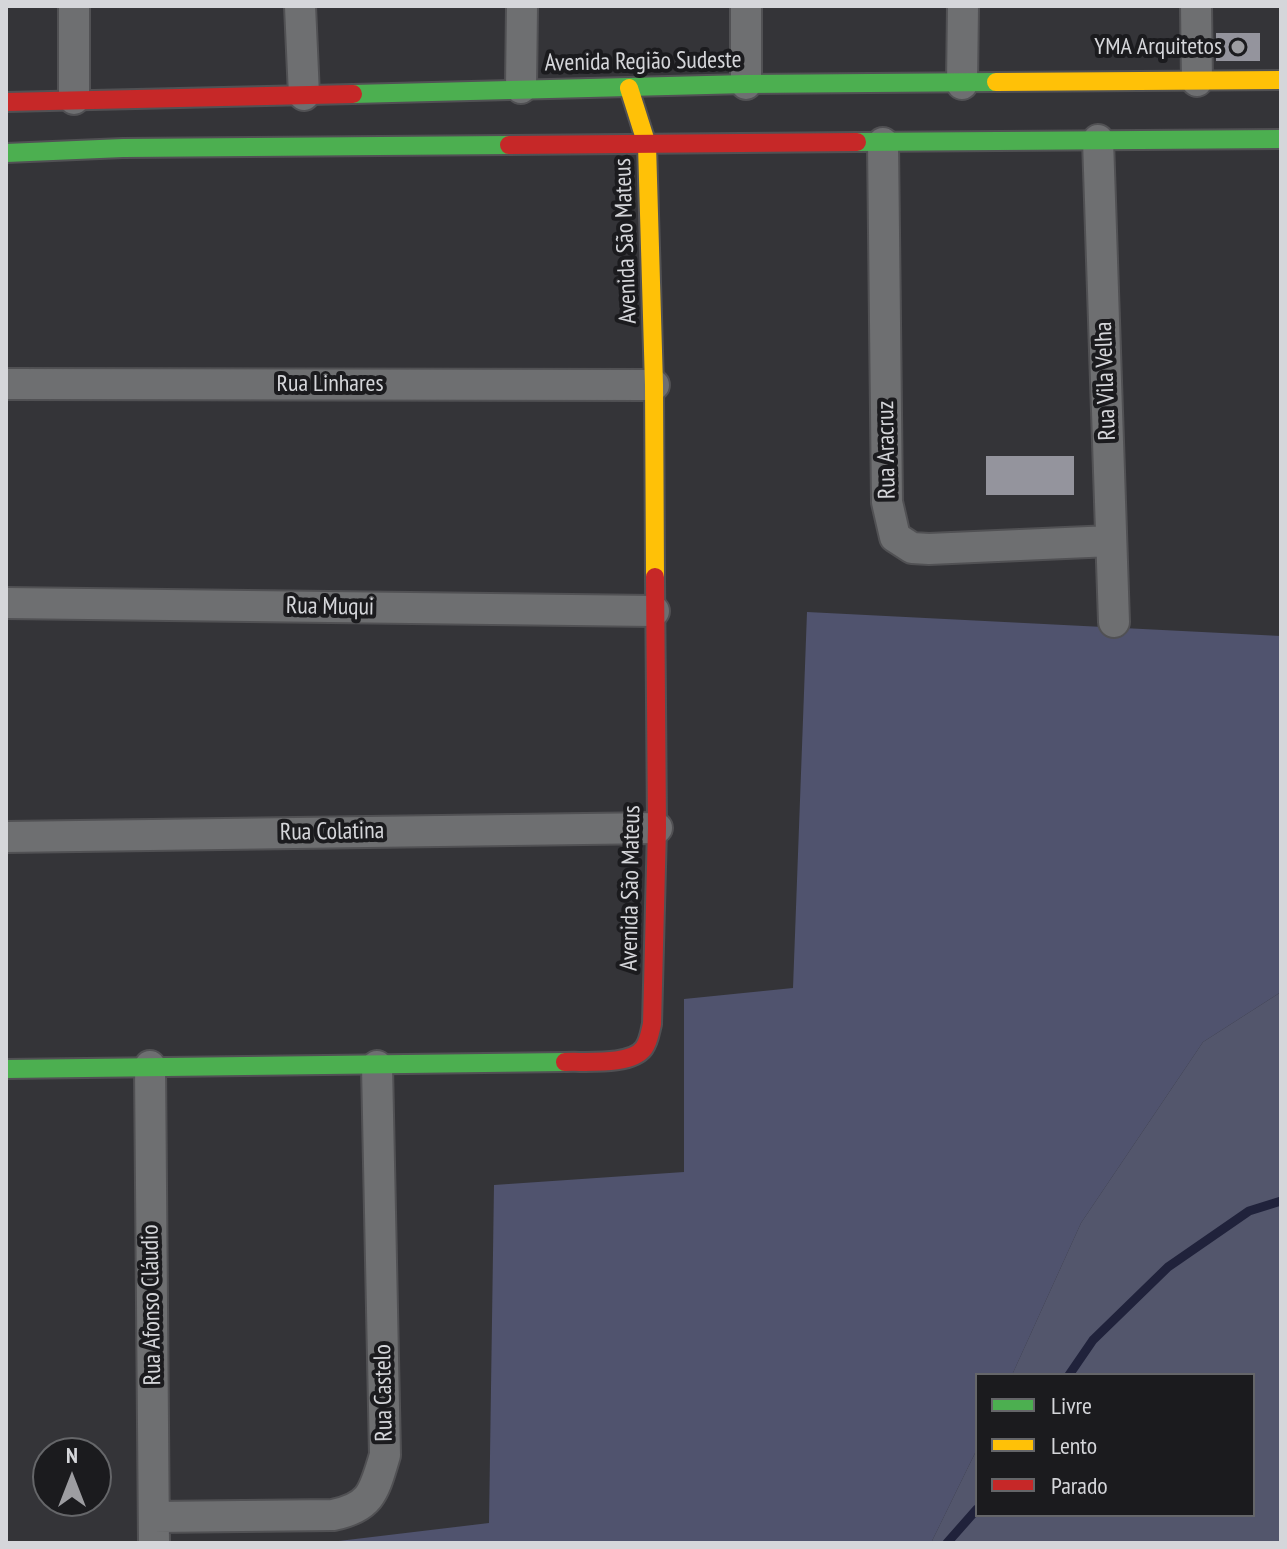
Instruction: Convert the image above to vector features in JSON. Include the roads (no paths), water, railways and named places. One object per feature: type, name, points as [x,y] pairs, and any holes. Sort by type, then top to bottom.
[{"type":"street","points":[[74,6],[74,99]]},
{"type":"street","points":[[300,6],[304,95]]},
{"type":"street","points":[[521,88],[522,6]]},
{"type":"street","points":[[746,6],[746,84]]},
{"type":"street","points":[[962,84],[963,6]]},
{"type":"street","points":[[1196,6],[1197,81]]},
{"type":"street","name":"Avenida Região Sudeste","points":[[6,102],[746,84],[1281,80]]},
{"type":"street","name":"Avenida São Mateus","points":[[6,1069],[612,1061],[642,1053],[652,1024],[657,828],[654,385],[647,145],[629,88]]},
{"type":"street","points":[[260,133],[261,94]]},
{"type":"street","points":[[6,153],[123,148],[260,133],[647,145],[1281,139]]},
{"type":"street","name":"Rua Vila Velha","points":[[1098,140],[1114,622]]},
{"type":"street","name":"Rua Aracruz","points":[[883,143],[887,502],[895,537],[912,548],[929,549],[1111,541]]},
{"type":"street","name":"Rua Linhares","points":[[6,384],[654,385]]},
{"type":"street","name":"Rua Muqui","points":[[6,603],[654,611]]},
{"type":"street","name":"Rua Colatina","points":[[6,837],[657,828]]},
{"type":"street","name":"Rua Afonso Cláudio","points":[[150,1066],[154,1530]]},
{"type":"street","name":"Rua Castelo","points":[[154,1530],[333,1515],[353,1511],[372,1494],[385,1455],[377,1066]]},
{"type":"waterway","points":[[1070,1373],[1093,1340],[1168,1267],[1249,1211],[1281,1201]]},
{"type":"waterway","points":[[947,1543],[975,1511]]},
{"type":"place","name":"YMA Arquitetos","points":[[1238,47]]}]
